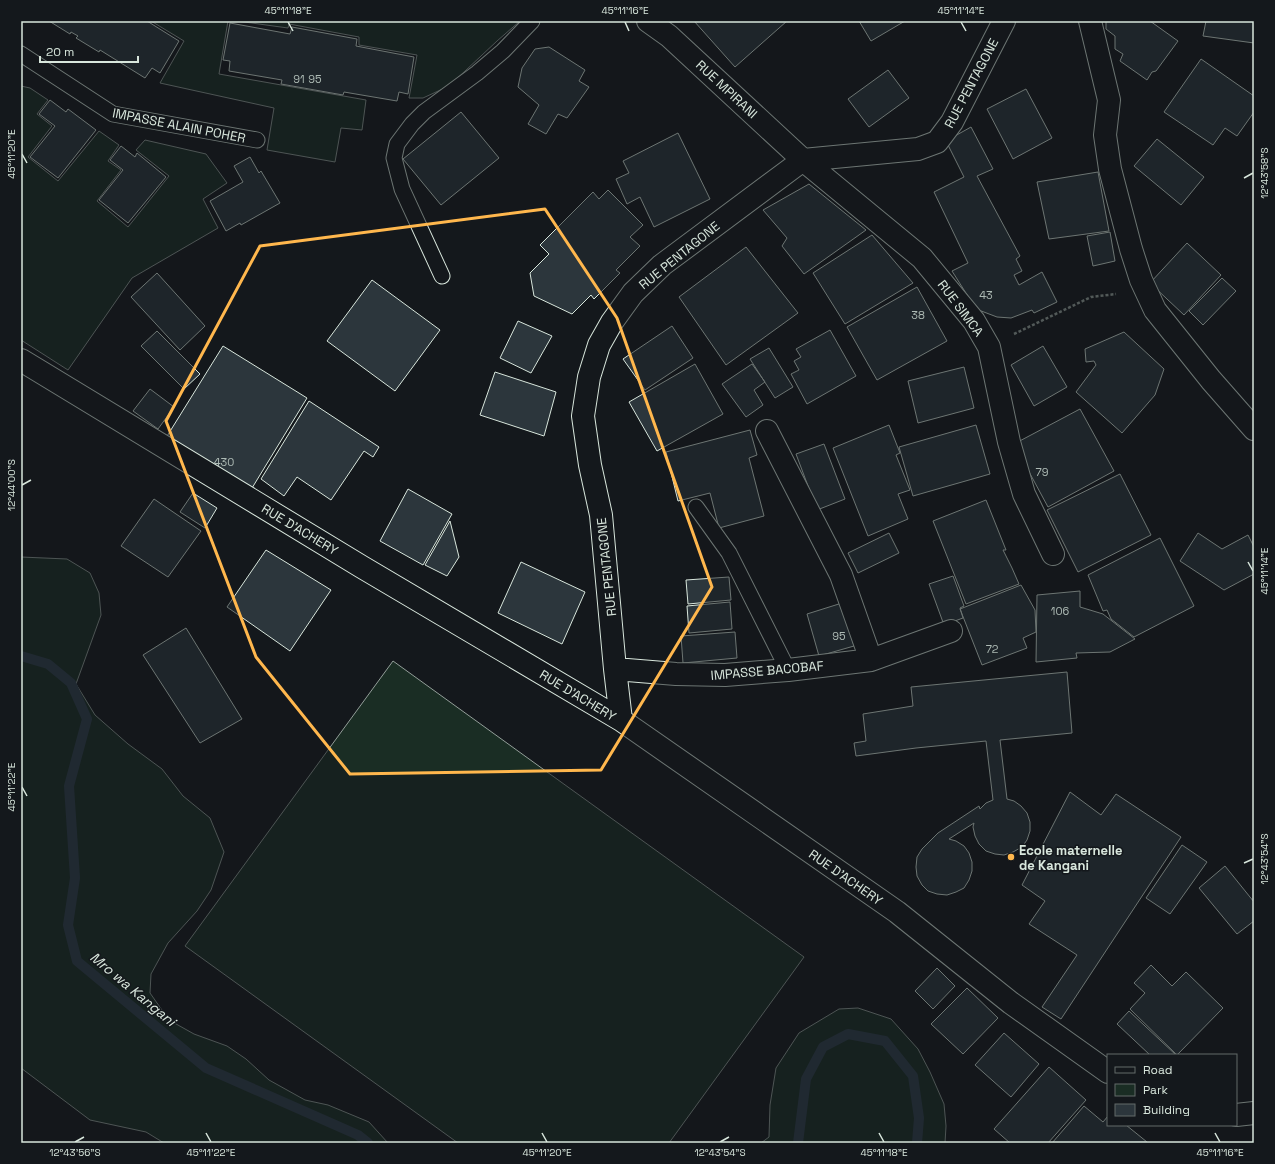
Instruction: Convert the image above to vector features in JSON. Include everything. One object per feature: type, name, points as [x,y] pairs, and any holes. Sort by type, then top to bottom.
[{"type":"street","name":"RUE MPIRANI","points":[[648,21],[670,28],[803,160]]},
{"type":"street","name":"RUE PENTAGONE","points":[[621,720],[601,515],[590,465],[583,416],[589,377],[600,345],[612,322],[633,293],[662,265],[803,160],[918,149],[937,142],[952,122],[1004,21]]},
{"type":"street","points":[[1090,21],[1109,100],[1105,135],[1110,169],[1130,249],[1141,280],[1155,310],[1211,380],[1254,429]]},
{"type":"street","name":"RUE SIMCA","points":[[803,160],[922,258],[974,321],[989,347],[1008,442],[1024,494],[1054,554]]},
{"type":"street","name":"RUE D'ACHERY","points":[[21,360],[362,567],[621,720],[897,912],[1011,1003],[1107,1071]]},
{"type":"street","points":[[767,431],[841,575],[871,660]]},
{"type":"street","name":"IMPASSE BACOBAF","points":[[615,669],[676,674],[725,675],[788,670],[871,660],[952,631]]},
{"type":"street","points":[[1237,1115],[1254,1113]]},
{"type":"lane","points":[[442,276],[402,189],[394,158],[397,144],[412,124],[424,112],[503,51],[532,21]]},
{"type":"lane","name":"IMPASSE ALAIN POHER","points":[[21,54],[113,114],[257,140]]},
{"type":"lane","points":[[696,507],[729,553],[788,670]]},
{"type":"path","points":[[989,347],[1091,297],[1112,294],[1129,294],[1141,298],[1155,310]]},
{"type":"highlighted area","points":[[545,209],[617,318],[712,587],[601,770],[350,774],[256,657],[166,421],[260,246]]},
{"type":"green space","points":[[151,21],[228,21],[219,74],[366,100],[362,130],[341,128],[335,162],[267,150],[274,108],[160,83],[184,41]]},
{"type":"green space","points":[[237,21],[520,21],[449,86],[423,98],[409,98],[417,55],[359,45],[359,37],[289,24],[288,28]]},
{"type":"green space","points":[[21,86],[30,88],[48,100],[37,114],[52,126],[28,157],[58,181],[99,131],[119,145],[108,161],[121,170],[97,201],[128,227],[169,176],[136,150],[145,140],[206,154],[227,183],[203,199],[218,228],[132,278],[68,370],[21,340]]},
{"type":"green space","points":[[21,557],[67,559],[90,573],[99,593],[101,615],[76,684],[95,715],[128,744],[162,769],[183,796],[210,818],[224,852],[211,890],[197,911],[168,943],[151,974],[150,993],[169,1020],[194,1034],[227,1046],[246,1059],[269,1080],[305,1100],[328,1105],[369,1122],[388,1143],[164,1143],[146,1132],[90,1120],[21,1068]]},
{"type":"green space","points":[[393,661],[804,957],[669,1143],[458,1143],[185,946]]},
{"type":"green space","points":[[858,1008],[891,1019],[918,1049],[944,1104],[946,1126],[945,1143],[761,1143],[769,1137],[770,1105],[776,1068],[799,1033],[839,1009]]},
{"type":"building","points":[[49,21],[147,21],[179,41],[160,73],[152,68],[145,78],[100,50],[99,52],[76,38],[78,36],[71,32],[70,34]]},
{"type":"building","points":[[694,21],[787,21],[735,67]]},
{"type":"building","points":[[859,21],[905,21],[871,41]]},
{"type":"building","points":[[1106,21],[1150,21],[1178,41],[1156,71],[1152,72],[1147,80],[1120,61],[1123,54],[1115,49],[1115,36],[1106,29]]},
{"type":"building","points":[[1206,21],[1254,21],[1254,43],[1203,36]]},
{"type":"building","points":[[230,23],[290,34],[292,27],[357,39],[356,46],[414,57],[408,94],[399,92],[397,101],[344,92],[343,95],[281,84],[282,80],[229,71],[230,61],[223,60]]},
{"type":"building","points":[[549,47],[585,70],[579,81],[589,87],[567,118],[558,114],[546,134],[528,124],[539,105],[518,87],[522,68],[535,49]]},
{"type":"building","points":[[1201,59],[1254,96],[1254,112],[1237,136],[1225,128],[1213,145],[1164,112]]},
{"type":"building","points":[[888,70],[909,98],[869,127],[848,99]]},
{"type":"building","points":[[1026,89],[1052,138],[1013,159],[987,109]]},
{"type":"building","points":[[50,100],[66,112],[68,109],[96,130],[58,178],[30,157],[55,126],[39,114]]},
{"type":"building","points":[[461,112],[499,158],[441,205],[403,159]]},
{"type":"building","points":[[971,127],[993,169],[977,176],[1020,256],[1016,259],[1022,271],[1014,275],[1019,285],[1042,272],[1057,302],[1034,313],[1032,310],[1011,318],[997,317],[976,309],[952,271],[968,263],[934,192],[964,177],[946,141]]},
{"type":"building","points":[[678,133],[710,199],[654,227],[640,197],[627,204],[616,179],[629,173],[623,161]]},
{"type":"building","points":[[1157,139],[1204,177],[1181,205],[1134,166]]},
{"type":"building","points":[[121,146],[135,157],[137,153],[166,177],[128,223],[99,200],[123,170],[110,160]]},
{"type":"building","points":[[250,157],[259,173],[261,171],[280,203],[241,225],[240,223],[226,231],[210,201],[243,182],[234,166]]},
{"type":"building","points":[[1098,172],[1109,231],[1049,239],[1037,182]]},
{"type":"building","points":[[809,184],[866,230],[804,274],[782,246],[787,238],[763,210]]},
{"type":"building","points":[[608,190],[643,225],[630,237],[640,246],[616,270],[620,273],[594,299],[591,295],[572,314],[534,296],[530,273],[549,254],[540,245],[593,192],[599,199]]},
{"type":"building","points":[[1110,232],[1115,261],[1093,266],[1087,236]]},
{"type":"building","points":[[872,235],[913,283],[845,324],[813,273]]},
{"type":"building","points":[[1187,243],[1221,275],[1184,315],[1150,283]]},
{"type":"building","points":[[746,247],[798,313],[726,365],[679,297]]},
{"type":"building","points":[[157,273],[205,326],[180,350],[131,297]]},
{"type":"building","points":[[1222,278],[1236,291],[1203,325],[1189,311]]},
{"type":"building","points":[[372,280],[440,330],[395,391],[327,341]]},
{"type":"building","points":[[917,287],[947,341],[877,380],[847,327]]},
{"type":"building","points":[[518,321],[552,336],[531,373],[500,358]]},
{"type":"building","points":[[672,326],[693,358],[645,390],[623,359]]},
{"type":"building","points":[[830,330],[856,376],[807,404],[791,374],[799,370],[794,361],[801,357],[796,349]]},
{"type":"building","points":[[157,331],[200,374],[184,389],[141,346]]},
{"type":"building","points":[[1124,332],[1164,369],[1155,395],[1122,433],[1076,392],[1096,365],[1094,361],[1086,362],[1085,349]]},
{"type":"building","points":[[223,346],[307,398],[249,493],[164,441]]},
{"type":"building","points":[[1043,346],[1067,387],[1034,406],[1011,365]]},
{"type":"building","points":[[769,348],[793,387],[775,398],[750,359]]},
{"type":"building","points":[[695,364],[723,414],[657,451],[629,402]]},
{"type":"building","points":[[752,364],[765,382],[754,390],[763,405],[746,417],[722,384]]},
{"type":"building","points":[[964,367],[974,408],[918,423],[908,381]]},
{"type":"building","points":[[495,372],[556,392],[544,436],[480,415]]},
{"type":"building","points":[[150,389],[174,407],[158,429],[133,411]]},
{"type":"building","points":[[309,401],[379,447],[373,457],[364,451],[331,500],[297,477],[284,496],[261,479]]},
{"type":"building","points":[[1080,409],[1114,471],[1048,507],[1014,444]]},
{"type":"building","points":[[889,425],[900,453],[896,455],[910,490],[898,494],[908,519],[868,536],[833,448]]},
{"type":"building","points":[[976,425],[990,474],[913,496],[899,447]]},
{"type":"building","points":[[750,430],[757,455],[749,458],[764,516],[719,528],[710,493],[678,501],[666,452]]},
{"type":"building","points":[[824,444],[845,499],[817,510],[796,454]]},
{"type":"building","points":[[1120,474],[1151,535],[1078,572],[1047,510]]},
{"type":"building","points":[[408,489],[452,514],[423,565],[380,541]]},
{"type":"building","points":[[193,493],[217,508],[205,528],[180,512]]},
{"type":"building","points":[[154,499],[201,531],[168,577],[121,546]]},
{"type":"building","points":[[986,500],[1006,550],[1003,550],[1019,584],[966,604],[933,521]]},
{"type":"building","points":[[450,521],[459,557],[447,576],[425,565]]},
{"type":"building","points":[[889,533],[899,553],[858,573],[848,553]]},
{"type":"building","points":[[1198,533],[1222,549],[1248,535],[1254,547],[1254,574],[1224,590],[1180,561]]},
{"type":"building","points":[[1160,538],[1194,606],[1134,637],[1111,619],[1107,610],[1103,611],[1088,575]]},
{"type":"building","points":[[266,550],[331,590],[290,651],[227,607]]},
{"type":"building","points":[[521,562],[585,592],[562,644],[498,613]]},
{"type":"building","points":[[953,576],[964,606],[960,608],[963,618],[944,625],[929,584]]},
{"type":"building","points":[[729,577],[731,600],[688,604],[686,580]]},
{"type":"building","points":[[1021,585],[1035,610],[1036,632],[1023,638],[1027,648],[982,665],[960,609]]},
{"type":"building","points":[[1080,591],[1080,607],[1103,614],[1135,639],[1110,652],[1076,653],[1077,658],[1036,662],[1037,595]]},
{"type":"building","points":[[730,602],[732,629],[689,633],[687,606]]},
{"type":"building","points":[[842,603],[854,646],[819,656],[807,614]]},
{"type":"building","points":[[186,628],[242,719],[200,743],[143,655]]},
{"type":"building","points":[[735,632],[737,658],[683,663],[681,636]]},
{"type":"building","points":[[1067,672],[1072,733],[1000,740],[1007,799],[1014,801],[1027,813],[1030,822],[1030,831],[1027,840],[1022,847],[1013,852],[1004,855],[995,854],[986,851],[979,844],[975,836],[973,827],[974,823],[949,839],[964,846],[969,853],[972,862],[972,871],[964,888],[947,895],[928,891],[922,885],[917,876],[917,857],[922,849],[938,833],[979,806],[980,809],[986,803],[993,800],[986,741],[856,756],[854,743],[866,741],[863,714],[913,706],[911,687]]},
{"type":"building","points":[[1070,792],[1101,815],[1116,794],[1181,837],[1061,1019],[1042,1007],[1077,955],[1029,924],[1045,901],[1022,885]]},
{"type":"building","points":[[1182,845],[1207,862],[1170,914],[1146,898]]},
{"type":"building","points":[[1225,866],[1254,902],[1254,921],[1237,934],[1199,888]]},
{"type":"building","points":[[1151,965],[1172,986],[1186,972],[1223,1008],[1178,1054],[1176,1054],[1130,1009],[1145,993],[1134,983]]},
{"type":"building","points":[[937,968],[955,986],[933,1009],[915,991]]},
{"type":"building","points":[[967,988],[998,1018],[963,1054],[931,1024]]},
{"type":"building","points":[[1129,1011],[1175,1054],[1149,1054],[1117,1024]]},
{"type":"building","points":[[1004,1033],[1039,1064],[1011,1097],[975,1065]]},
{"type":"building","points":[[1049,1067],[1086,1100],[1048,1143],[1010,1143],[994,1129]]},
{"type":"building","points":[[1084,1106],[1103,1122],[1107,1117],[1107,1126],[1127,1126],[1147,1142],[1052,1143]]},
{"type":"waterway","name":"Mro wa Kangani","points":[[21,656],[48,664],[71,683],[87,719],[69,786],[75,878],[68,925],[77,961],[206,1068],[358,1135],[368,1143]]},
{"type":"waterway","name":"Mro wa Kangani","points":[[798,1143],[806,1079],[823,1047],[848,1034],[885,1041],[913,1076],[919,1118],[917,1143]]},
{"type":"place","name":"Ecole maternelle de Kangani","points":[[1011,857]]}]
